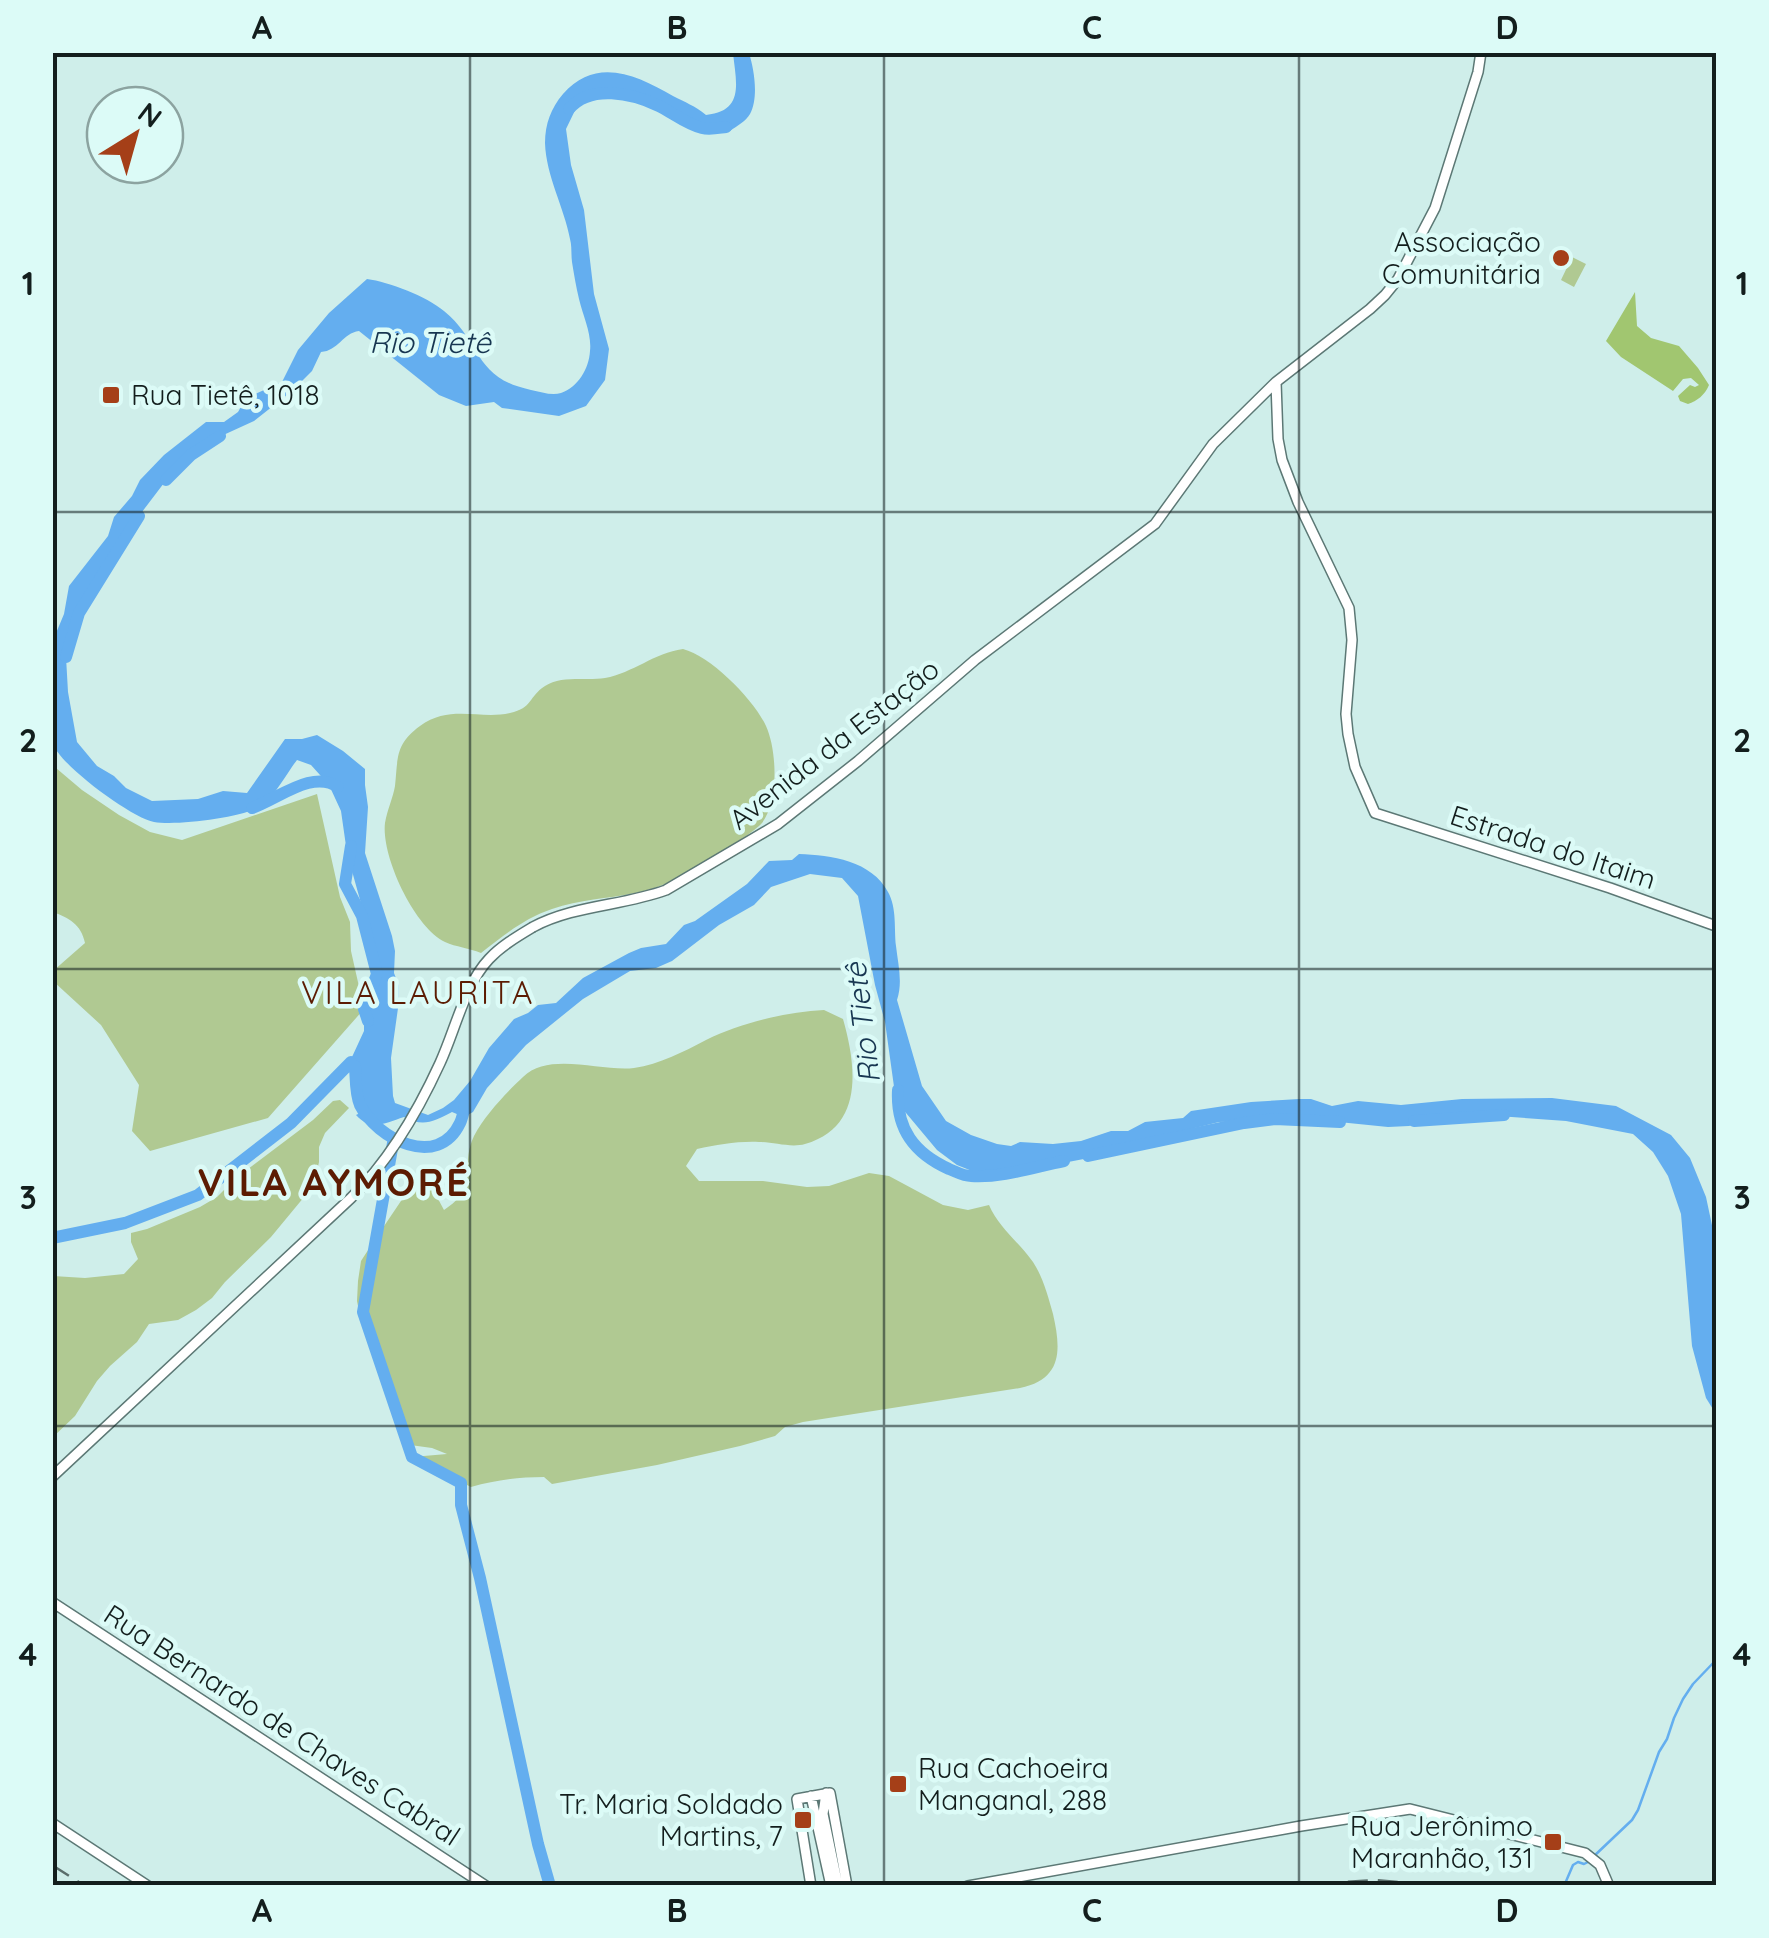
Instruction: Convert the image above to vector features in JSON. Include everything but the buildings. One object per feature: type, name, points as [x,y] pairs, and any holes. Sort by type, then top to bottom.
[{"type":"street","name":"Avenida da Estação","points":[[52,1477],[376,1171],[420,1103],[488,959],[521,934],[554,918],[666,890],[778,824],[975,660],[1155,524],[1213,444],[1276,382],[1385,295],[1435,208],[1481,52]]},
{"type":"street","name":"Estrada do Itaim","points":[[1276,382],[1282,460],[1349,608],[1352,640],[1348,734],[1355,767],[1375,813],[1716,926]]},
{"type":"street","name":"Rua Bernardo de Chaves Cabral","points":[[52,1602],[486,1886]]},
{"type":"street","points":[[812,1886],[797,1799],[828,1793]]},
{"type":"street","points":[[818,1813],[828,1793]]},
{"type":"street","points":[[828,1793],[847,1886]]},
{"type":"street","points":[[811,1796],[834,1886]]},
{"type":"street","points":[[968,1886],[1410,1809],[1580,1851],[1600,1865],[1608,1886]]},
{"type":"street","points":[[52,1823],[148,1886]]},
{"type":"green space","points":[[1572,257],[1586,264],[1574,287],[1561,280]]},
{"type":"green space","points":[[1635,292],[1637,326],[1651,338],[1679,346],[1709,385],[1695,401],[1688,404],[1678,396],[1690,385],[1699,385],[1691,378],[1683,379],[1673,391],[1621,357],[1606,341]]},
{"type":"green space","points":[[683,649],[706,660],[730,680],[766,726],[775,775],[768,814],[762,823],[674,880],[643,891],[573,903],[542,913],[481,953],[449,944],[433,934],[402,889],[385,837],[398,759],[406,739],[431,719],[454,714],[510,713],[523,708],[551,683],[615,675]]},
{"type":"green space","points":[[56,768],[119,815],[150,832],[182,840],[317,794],[340,897],[350,922],[351,951],[364,1009],[268,1118],[150,1151],[132,1131],[139,1085],[101,1025],[53,981],[53,971],[85,943],[74,923],[53,912],[52,771]]},
{"type":"green space","points":[[824,1010],[843,1019],[851,1056],[851,1092],[838,1124],[824,1136],[800,1145],[743,1142],[697,1149],[686,1166],[699,1181],[763,1181],[807,1187],[829,1186],[869,1173],[889,1176],[943,1205],[968,1210],[989,1205],[1033,1262],[1047,1294],[1056,1327],[1057,1350],[1056,1361],[1044,1378],[1020,1388],[803,1422],[785,1427],[775,1436],[740,1446],[552,1484],[544,1477],[535,1477],[471,1487],[412,1457],[447,1454],[403,1444],[401,1424],[376,1344],[361,1321],[357,1301],[361,1261],[405,1195],[424,1176],[436,1184],[444,1210],[455,1201],[466,1184],[474,1136],[503,1097],[534,1069],[561,1064],[644,1066],[748,1024]]},
{"type":"green space","points":[[340,1100],[349,1108],[325,1133],[314,1185],[271,1237],[196,1310],[178,1320],[149,1324],[137,1342],[97,1381],[75,1416],[53,1437],[53,1276],[124,1274],[138,1259],[131,1233],[217,1197],[333,1101]]},
{"type":"water","name":"Rio Tietê","points":[[733,53],[749,53],[755,91],[750,114],[730,131],[715,131],[695,120],[675,116],[636,95],[593,92],[581,98],[566,129],[584,210],[594,294],[609,349],[605,380],[586,406],[559,416],[502,408],[494,402],[466,406],[439,395],[359,331],[321,352],[312,371],[254,421],[183,458],[87,591],[72,624],[66,657],[77,742],[97,766],[152,801],[198,799],[223,791],[247,793],[285,739],[317,735],[365,769],[365,853],[392,936],[394,973],[399,986],[391,1058],[393,1096],[395,1103],[428,1115],[454,1100],[514,1019],[538,1005],[556,1003],[583,978],[629,953],[666,944],[684,925],[747,884],[769,861],[792,860],[799,854],[849,862],[881,882],[894,912],[900,980],[897,1000],[922,1086],[946,1121],[997,1144],[1081,1141],[1111,1131],[1128,1131],[1145,1122],[1183,1118],[1191,1111],[1299,1099],[1332,1106],[1358,1101],[1401,1105],[1462,1099],[1552,1098],[1616,1106],[1671,1135],[1690,1158],[1706,1197],[1716,1244],[1716,1414],[1706,1398],[1692,1346],[1681,1214],[1668,1176],[1653,1152],[1633,1134],[1566,1121],[1497,1116],[1441,1117],[1388,1127],[1309,1119],[1219,1122],[1089,1158],[1005,1174],[977,1173],[957,1165],[937,1150],[896,1101],[885,1022],[858,896],[842,878],[810,874],[771,887],[754,905],[719,925],[672,961],[656,968],[630,971],[583,999],[526,1045],[487,1088],[473,1112],[464,1117],[452,1112],[428,1122],[404,1117],[373,1125],[356,1115],[364,1111],[364,1099],[350,1070],[364,1031],[364,1009],[375,990],[377,961],[347,853],[341,811],[329,785],[311,765],[297,760],[269,799],[250,811],[208,820],[154,822],[98,790],[59,754],[52,739],[53,652],[69,586],[108,536],[114,517],[140,480],[164,455],[206,422],[224,422],[238,412],[246,398],[282,382],[298,350],[329,313],[367,279],[407,290],[436,305],[456,323],[498,377],[554,394],[573,386],[585,371],[590,345],[571,242],[546,155],[546,129],[552,111],[576,82],[603,72],[645,81],[706,115],[718,112],[727,108],[735,93]]},
{"type":"waterway","name":"Rio Tietê","points":[[569,109],[588,96],[612,93],[659,106],[696,126],[726,127]]},
{"type":"waterway","name":"Rio Tietê","points":[[166,480],[191,455],[220,436]]},
{"type":"waterway","name":"Rio Tietê","points":[[66,657],[79,613],[139,516]]},
{"type":"waterway","name":"Rio Tietê","points":[[252,808],[307,783],[328,782],[338,787]]},
{"type":"waterway","name":"Rio Tietê","points":[[351,846],[345,884],[362,916],[377,974],[364,1009],[368,1021]]},
{"type":"waterway","points":[[52,1238],[125,1223],[198,1195],[291,1123],[351,1062]]},
{"type":"waterway","name":"Rio Tietê","points":[[355,1066],[358,1100],[368,1117],[393,1138],[408,1144],[437,1145],[450,1137],[460,1123],[466,1101]]},
{"type":"waterway","name":"Rio Tietê","points":[[898,1090],[900,1117],[910,1138],[926,1155],[949,1169],[983,1176],[1064,1161]]},
{"type":"waterway","name":"Rio Tietê","points":[[1414,1121],[1504,1115]]},
{"type":"waterway","name":"Rio Tietê","points":[[1088,1156],[1244,1123],[1275,1119],[1340,1122]]},
{"type":"waterway","points":[[393,1143],[363,1312],[412,1457],[461,1483],[461,1505],[550,1886]]},
{"type":"waterway","points":[[1593,1857],[1632,1820],[1683,1699],[1716,1660]]},
{"type":"waterway","points":[[1564,1886],[1573,1865],[1588,1862]]},
{"type":"railway","points":[[52,1865],[85,1886]]},
{"type":"railway","points":[[1288,1886],[1375,1880],[1444,1886]]},
{"type":"place","name":"Associação Comunitária","points":[[1561,258]]},
{"type":"place","name":"Rua Tietê, 1018","points":[[111,395]]},
{"type":"place","name":"Rua Cachoeira Manganal, 288","points":[[898,1784]]},
{"type":"place","name":"Tr. Maria Soldado Martins, 7","points":[[803,1820]]},
{"type":"place","name":"Rua Jerônimo Maranhão, 131","points":[[1553,1842]]},
{"type":"district","name":"VILA LAURITA","points":[[418,993]]},
{"type":"district","name":"VILA AYMORÉ","points":[[334,1183]]}]
